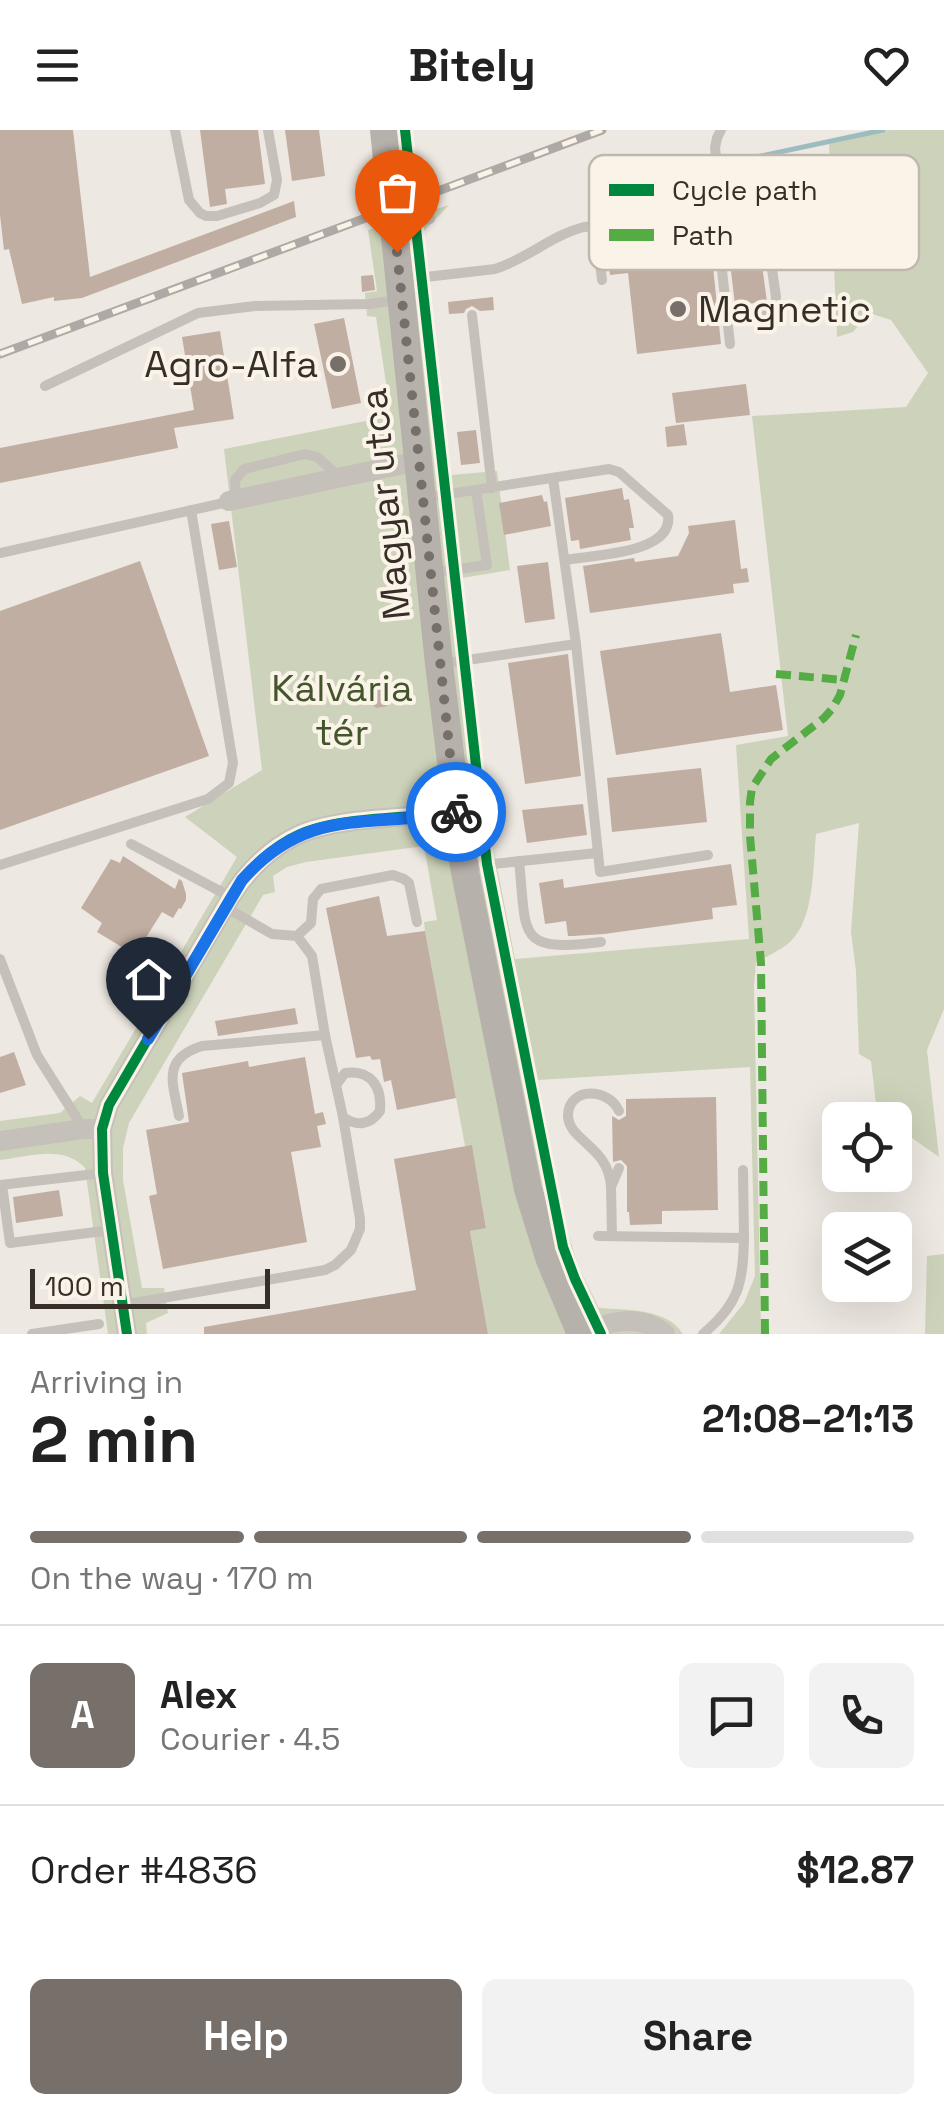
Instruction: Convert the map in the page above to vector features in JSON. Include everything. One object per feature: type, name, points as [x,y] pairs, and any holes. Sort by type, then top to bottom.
[{"type":"main road","name":"Magyar utca","points":[[384,130],[464,867],[532,1203],[550,1260],[581,1334]]},
{"type":"street","points":[[232,500],[418,461]]},
{"type":"street","points":[[127,1334],[96,1135],[109,1105],[228,902],[253,867],[298,835],[344,823],[456,812]]},
{"type":"street","points":[[0,1140],[96,1135]]},
{"type":"street","points":[[581,1334],[626,1320],[652,1324],[665,1334]]},
{"type":"lane","points":[[175,130],[189,200],[200,213],[211,217],[274,195],[276,180],[268,130]]},
{"type":"lane","points":[[716,155],[721,130]]},
{"type":"lane","points":[[394,224],[430,219]]},
{"type":"lane","points":[[45,386],[198,314],[255,306],[369,304],[401,290],[496,269],[575,229],[589,227]]},
{"type":"lane","points":[[601,270],[602,280]]},
{"type":"lane","points":[[724,270],[730,344]]},
{"type":"lane","points":[[728,317],[772,310],[776,297],[772,270]]},
{"type":"lane","points":[[472,316],[492,488]]},
{"type":"lane","points":[[0,553],[232,500],[235,480],[244,468],[305,454],[318,456],[340,477]]},
{"type":"lane","points":[[422,498],[609,469],[619,472],[664,510],[670,520],[666,532],[650,544],[565,560]]},
{"type":"lane","points":[[552,478],[576,644],[600,872],[708,855]]},
{"type":"lane","points":[[430,574],[487,565],[476,490]]},
{"type":"lane","points":[[0,864],[208,799],[229,783],[234,763],[191,510]]},
{"type":"lane","points":[[440,664],[576,644]]},
{"type":"lane","points":[[131,844],[228,902],[272,934],[298,936],[311,923],[312,898],[321,888],[384,876],[399,876],[409,883],[418,922]]},
{"type":"lane","points":[[464,867],[597,853]]},
{"type":"lane","points":[[519,861],[531,937],[569,946],[601,942]]},
{"type":"lane","points":[[122,1305],[325,1270],[351,1250],[360,1229],[343,1117],[312,956],[298,936]]},
{"type":"lane","points":[[0,960],[37,1055],[96,1135]]},
{"type":"lane","points":[[179,1116],[172,1072],[189,1050],[324,1034]]},
{"type":"lane","points":[[329,1053],[342,1067],[367,1076],[376,1084],[380,1098],[380,1111],[373,1120],[360,1124],[343,1117]]},
{"type":"lane","points":[[336,1085],[345,1073],[355,1072]]},
{"type":"lane","points":[[612,1236],[609,1172],[604,1160],[571,1128],[568,1116],[574,1101],[591,1094],[609,1097],[619,1111]]},
{"type":"lane","points":[[611,1187],[619,1168]]},
{"type":"lane","points":[[703,1334],[721,1319],[737,1295],[744,1238],[743,1170]]},
{"type":"lane","points":[[103,1172],[1,1185],[10,1243],[111,1230]]},
{"type":"lane","points":[[598,1236],[744,1238]]},
{"type":"lane","points":[[32,1334],[99,1324]]},
{"type":"green space","name":"Kálvária tér","points":[[889,130],[944,130],[944,1009],[927,1050],[939,1157],[912,1138],[912,1102],[876,1102],[871,1061],[859,1054],[851,932],[859,823],[816,834],[804,920],[790,942],[756,963],[761,1334],[719,1334],[744,1303],[755,1276],[750,1067],[538,1080],[567,1230],[579,1268],[599,1308],[657,1315],[683,1334],[488,1334],[470,1231],[486,1227],[472,1146],[465,1146],[425,931],[424,922],[437,920],[424,846],[306,862],[273,876],[275,892],[263,895],[129,1123],[123,1148],[123,1180],[142,1288],[164,1288],[168,1313],[146,1323],[147,1334],[108,1334],[85,1168],[56,1154],[0,1160],[0,1121],[60,1113],[80,1096],[92,1103],[237,857],[185,817],[262,770],[224,449],[391,416],[376,317],[367,316],[365,293],[377,291],[368,230],[449,205],[423,232],[451,475],[497,471],[510,570],[462,578],[493,846],[515,959],[749,939],[736,745],[788,736],[752,416],[906,407],[928,373],[891,320],[869,313],[853,332],[837,337],[834,270],[919,270],[919,155],[829,155],[829,144]]},
{"type":"green space","points":[[944,1254],[944,1334],[925,1334],[927,1256]]},
{"type":"building","points":[[0,130],[73,130],[90,277],[294,201],[296,217],[82,298],[54,301],[54,297],[22,304],[9,249],[4,250]]},
{"type":"building","points":[[200,130],[258,130],[265,184],[225,189],[227,204],[210,207]]},
{"type":"building","points":[[285,130],[319,130],[325,176],[292,181]]},
{"type":"building","name":"Magnetic","points":[[609,270],[713,270],[721,344],[637,354],[628,273],[610,275]]},
{"type":"building","points":[[731,270],[763,270],[767,302],[735,305]]},
{"type":"building","points":[[373,275],[375,290],[362,292],[361,276]]},
{"type":"building","points":[[493,297],[494,310],[480,311],[472,306],[464,313],[449,314],[448,302]]},
{"type":"building","name":"Agro-Alfa","points":[[344,318],[361,403],[332,409],[314,324]]},
{"type":"building","points":[[220,331],[234,419],[174,428],[178,448],[0,483],[0,448],[194,410],[182,337]]},
{"type":"building","points":[[746,384],[750,415],[676,423],[672,393]]},
{"type":"building","points":[[684,424],[687,445],[667,447],[665,427]]},
{"type":"building","points":[[476,430],[480,463],[461,465],[457,432]]},
{"type":"building","points":[[622,488],[624,500],[629,499],[634,528],[629,528],[631,540],[580,549],[579,540],[571,541],[565,498]]},
{"type":"building","points":[[542,495],[547,501],[551,526],[504,535],[499,503]]},
{"type":"building","points":[[735,520],[741,569],[747,568],[749,582],[733,584],[734,593],[590,613],[583,566],[678,556],[689,533],[688,526]]},
{"type":"building","points":[[229,521],[237,567],[219,570],[211,524]]},
{"type":"building","points":[[140,561],[209,756],[0,830],[0,611]]},
{"type":"building","points":[[548,562],[555,619],[525,623],[517,566]]},
{"type":"building","points":[[721,633],[730,692],[776,685],[783,730],[616,755],[600,651]]},
{"type":"building","points":[[568,654],[581,776],[525,784],[508,663]]},
{"type":"building","points":[[379,679],[388,682],[393,698],[387,706],[376,708],[367,704],[363,689]]},
{"type":"building","points":[[701,768],[707,822],[612,832],[607,778]]},
{"type":"building","points":[[583,804],[587,835],[527,843],[522,810]]},
{"type":"building","points":[[123,856],[175,889],[179,879],[186,894],[173,918],[162,912],[135,955],[97,932],[102,923],[81,908],[111,859],[120,863]]},
{"type":"building","points":[[731,864],[737,905],[712,908],[713,919],[573,936],[568,936],[566,921],[545,924],[539,883],[563,879],[564,888]]},
{"type":"building","points":[[379,896],[387,936],[425,931],[456,1098],[397,1110],[391,1080],[384,1082],[380,1059],[356,1058],[326,908]]},
{"type":"building","points":[[295,1008],[298,1024],[218,1036],[215,1021]]},
{"type":"building","points":[[14,1052],[26,1085],[0,1093],[0,1057]]},
{"type":"building","points":[[305,1057],[315,1114],[323,1112],[326,1124],[317,1126],[321,1147],[291,1152],[307,1242],[163,1269],[149,1196],[157,1194],[146,1130],[189,1122],[182,1073],[248,1061],[249,1067]]},
{"type":"building","points":[[716,1097],[718,1210],[662,1211],[662,1224],[630,1225],[627,1166],[621,1160],[613,1162],[612,1116],[619,1120],[626,1116],[626,1099]]},
{"type":"building","points":[[472,1145],[486,1228],[470,1231],[488,1334],[204,1334],[204,1327],[416,1290],[394,1159]]},
{"type":"building","points":[[59,1190],[63,1216],[16,1223],[13,1197]]},
{"type":"waterway","points":[[765,155],[883,130]]},
{"type":"railway","points":[[0,354],[602,130]]},
{"type":"marked path","points":[[765,1334],[761,963],[750,802],[752,788],[771,759],[832,709],[840,695],[856,635]]},
{"type":"marked path","points":[[776,674],[843,680]]},
{"type":"cycle path","points":[[405,130],[487,864],[563,1247],[601,1334]]},
{"type":"cycle path","points":[[127,1334],[103,1173],[102,1129],[109,1105],[231,897],[244,878],[279,846],[316,828],[456,813]]},
{"type":"way so far","points":[[397,252],[456,812]]},
{"type":"place","name":"Magnetic","points":[[678,309]]},
{"type":"place","name":"Agro-Alfa","points":[[338,364]]},
{"type":"route","points":[[148,1039],[242,880],[275,850],[314,829],[456,812]]}]
